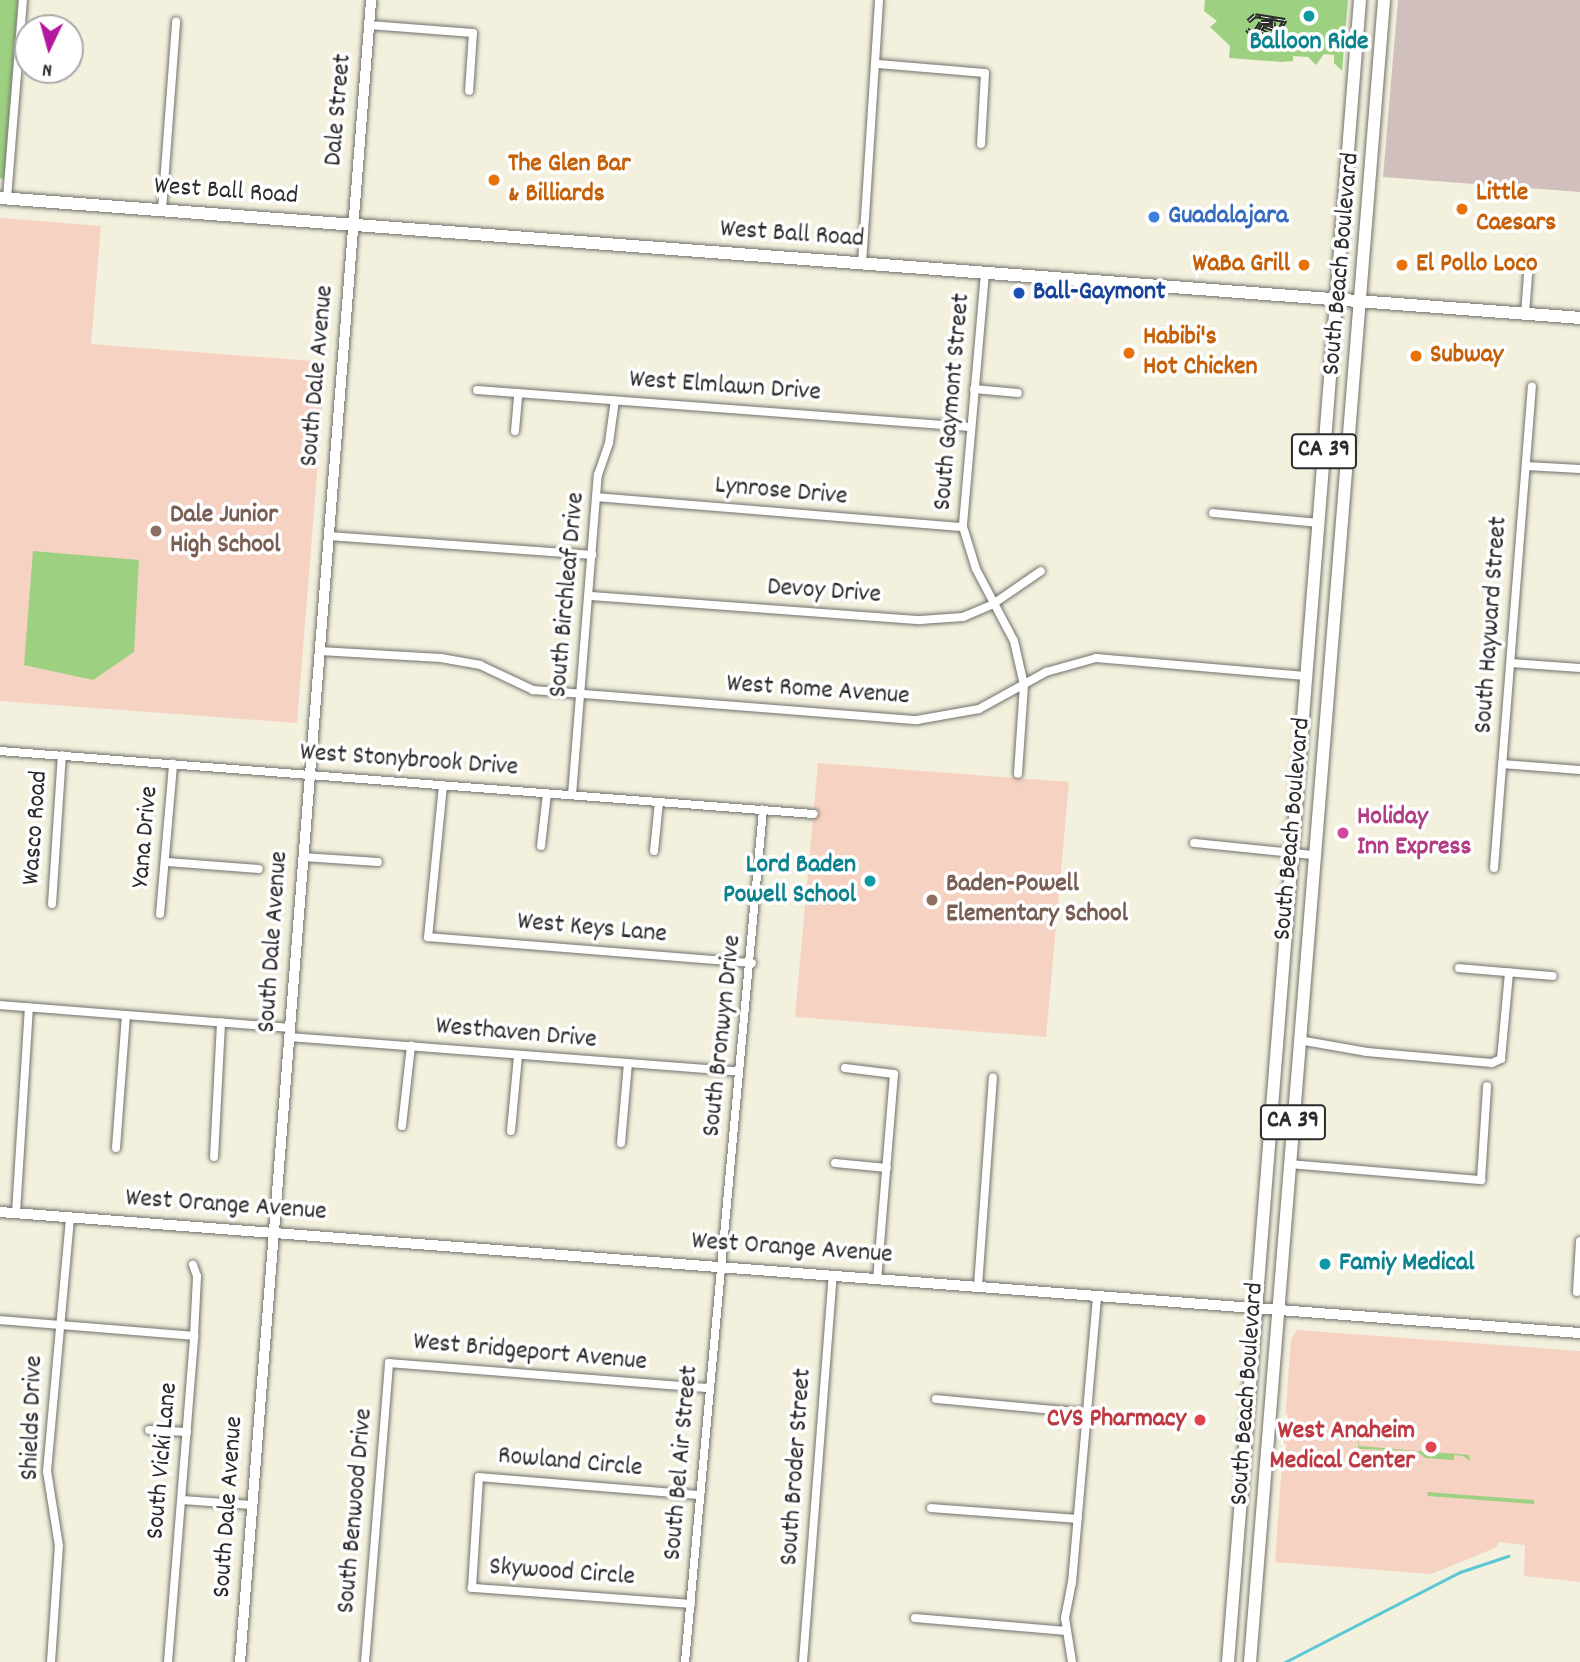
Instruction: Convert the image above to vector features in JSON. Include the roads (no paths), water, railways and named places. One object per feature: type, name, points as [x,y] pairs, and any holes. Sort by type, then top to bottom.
[{"type":"main road","name":"South Beach Boulevard","points":[[1228,1662],[1360,0]]},
{"type":"main road","name":"South Beach Boulevard","points":[[1250,1662],[1313,855],[1362,301],[1384,0]]},
{"type":"main road","name":"West Ball Road","points":[[4,198],[1580,318]]},
{"type":"street","points":[[4,198],[23,0]]},
{"type":"street","name":"Dale Street","points":[[353,225],[371,0]]},
{"type":"street","points":[[862,264],[878,64],[879,0]]},
{"type":"street","points":[[162,210],[176,22]]},
{"type":"street","points":[[369,25],[473,33],[469,91]]},
{"type":"street","points":[[878,64],[985,73],[981,144]]},
{"type":"street","name":"South Dale Avenue","points":[[240,1662],[353,225]]},
{"type":"street","points":[[1525,314],[1530,262]]},
{"type":"street","name":"South Gaymont Street","points":[[985,273],[963,527],[976,569],[1014,641],[1024,685],[1018,774]]},
{"type":"street","name":"South Hayward Street","points":[[1494,868],[1532,386]]},
{"type":"street","points":[[974,389],[1018,393]]},
{"type":"street","name":"West Elmlawn Drive","points":[[477,390],[970,427]]},
{"type":"street","points":[[515,431],[518,393]]},
{"type":"street","name":"South Birchleaf Drive","points":[[572,795],[591,596],[596,498],[615,400]]},
{"type":"street","points":[[1526,466],[1580,469]]},
{"type":"street","name":"Lynrose Drive","points":[[596,498],[963,527]]},
{"type":"street","points":[[1213,513],[1318,523]]},
{"type":"street","points":[[328,536],[592,555]]},
{"type":"street","name":"Devoy Drive","points":[[591,596],[920,620],[963,617],[993,604],[1041,571]]},
{"type":"street","name":"West Rome Avenue","points":[[320,651],[441,658],[480,665],[533,690],[917,720],[979,709],[1046,672],[1096,659],[1308,676]]},
{"type":"street","points":[[1511,663],[1580,668]]},
{"type":"street","name":"West Stonybrook Drive","points":[[0,751],[814,814]]},
{"type":"street","name":"Wasco Road","points":[[52,904],[62,755]]},
{"type":"street","name":"Yana Drive","points":[[160,914],[167,862],[173,764]]},
{"type":"street","points":[[1503,764],[1580,770]]},
{"type":"street","name":"West Keys Lane","points":[[443,785],[428,937],[752,963]]},
{"type":"street","points":[[541,846],[547,793]]},
{"type":"street","points":[[654,851],[659,802]]},
{"type":"street","name":"South Bronwyn Drive","points":[[721,1267],[752,963],[763,810]]},
{"type":"street","points":[[1194,843],[1313,855]]},
{"type":"street","points":[[303,857],[378,862]]},
{"type":"street","points":[[167,862],[259,869]]},
{"type":"street","points":[[1458,968],[1553,976]]},
{"type":"street","points":[[1299,1040],[1367,1052],[1492,1063],[1501,1059],[1509,972]]},
{"type":"street","name":"Westhaven Drive","points":[[0,1004],[221,1023],[411,1046],[739,1072]]},
{"type":"street","points":[[16,1213],[29,1007]]},
{"type":"street","points":[[116,1148],[126,1015]]},
{"type":"street","points":[[214,1157],[221,1023]]},
{"type":"street","points":[[402,1126],[411,1046]]},
{"type":"street","points":[[511,1131],[518,1055]]},
{"type":"street","points":[[621,1143],[628,1063]]},
{"type":"street","points":[[845,1068],[894,1074],[877,1279]]},
{"type":"street","points":[[978,1286],[993,1078]]},
{"type":"street","points":[[1290,1164],[1481,1180],[1487,1086]]},
{"type":"street","points":[[835,1163],[887,1168]]},
{"type":"street","name":"West Orange Avenue","points":[[0,1212],[1580,1333]]},
{"type":"street","name":"Shields Drive","points":[[51,1662],[59,1546],[47,1471],[69,1217]]},
{"type":"street","points":[[1577,1292],[1580,1241]]},
{"type":"street","name":"South Vicki Lane","points":[[168,1662],[194,1336],[197,1276],[193,1265]]},
{"type":"street","name":"South Bel Air Street","points":[[685,1662],[721,1267]]},
{"type":"street","name":"South Broder Street","points":[[803,1662],[833,1275]]},
{"type":"street","points":[[1072,1662],[1066,1631],[1097,1295]]},
{"type":"street","points":[[0,1320],[194,1336]]},
{"type":"street","name":"West Bridgeport Avenue","points":[[389,1363],[709,1388]]},
{"type":"street","name":"South Benwood Drive","points":[[365,1662],[389,1363]]},
{"type":"street","points":[[936,1399],[1087,1413]]},
{"type":"street","points":[[149,1430],[187,1432]]},
{"type":"street","name":"Rowland Circle","points":[[472,1588],[478,1477],[700,1495]]},
{"type":"street","points":[[182,1500],[252,1505]]},
{"type":"street","points":[[931,1508],[1078,1519]]},
{"type":"street","name":"Skywood Circle","points":[[472,1588],[691,1604]]},
{"type":"street","points":[[915,1618],[1066,1631]]},
{"type":"waterway","points":[[1285,1662],[1460,1572],[1508,1556]]},
{"type":"railway","points":[[1247,29],[1253,35],[1261,22],[1273,22],[1274,29],[1263,25],[1260,30],[1275,37],[1285,20],[1255,15],[1248,21]]},
{"type":"place","name":"Balloon Ride","points":[[1309,16]]},
{"type":"place","name":"The Glen Bar & Billiards","points":[[494,180]]},
{"type":"place","name":"Little Caesars","points":[[1462,209]]},
{"type":"place","name":"Guadalajara","points":[[1154,217]]},
{"type":"place","name":"WaBa Grill","points":[[1304,265]]},
{"type":"place","name":"El Pollo Loco","points":[[1402,265]]},
{"type":"place","name":"Ball-Gaymont","points":[[1019,293]]},
{"type":"place","name":"Habibi's Hot Chicken","points":[[1129,353]]},
{"type":"place","name":"Subway","points":[[1416,356]]},
{"type":"place","name":"Dale Junior High School","points":[[156,531]]},
{"type":"place","name":"Holiday Inn Express","points":[[1343,833]]},
{"type":"place","name":"Lord Baden Powell School","points":[[870,881]]},
{"type":"place","name":"Baden-Powell Elementary School","points":[[932,900]]},
{"type":"place","name":"Famiy Medical","points":[[1325,1264]]},
{"type":"place","name":"CVS Pharmacy","points":[[1200,1420]]},
{"type":"place","name":"West Anaheim Medical Center","points":[[1431,1447]]}]
